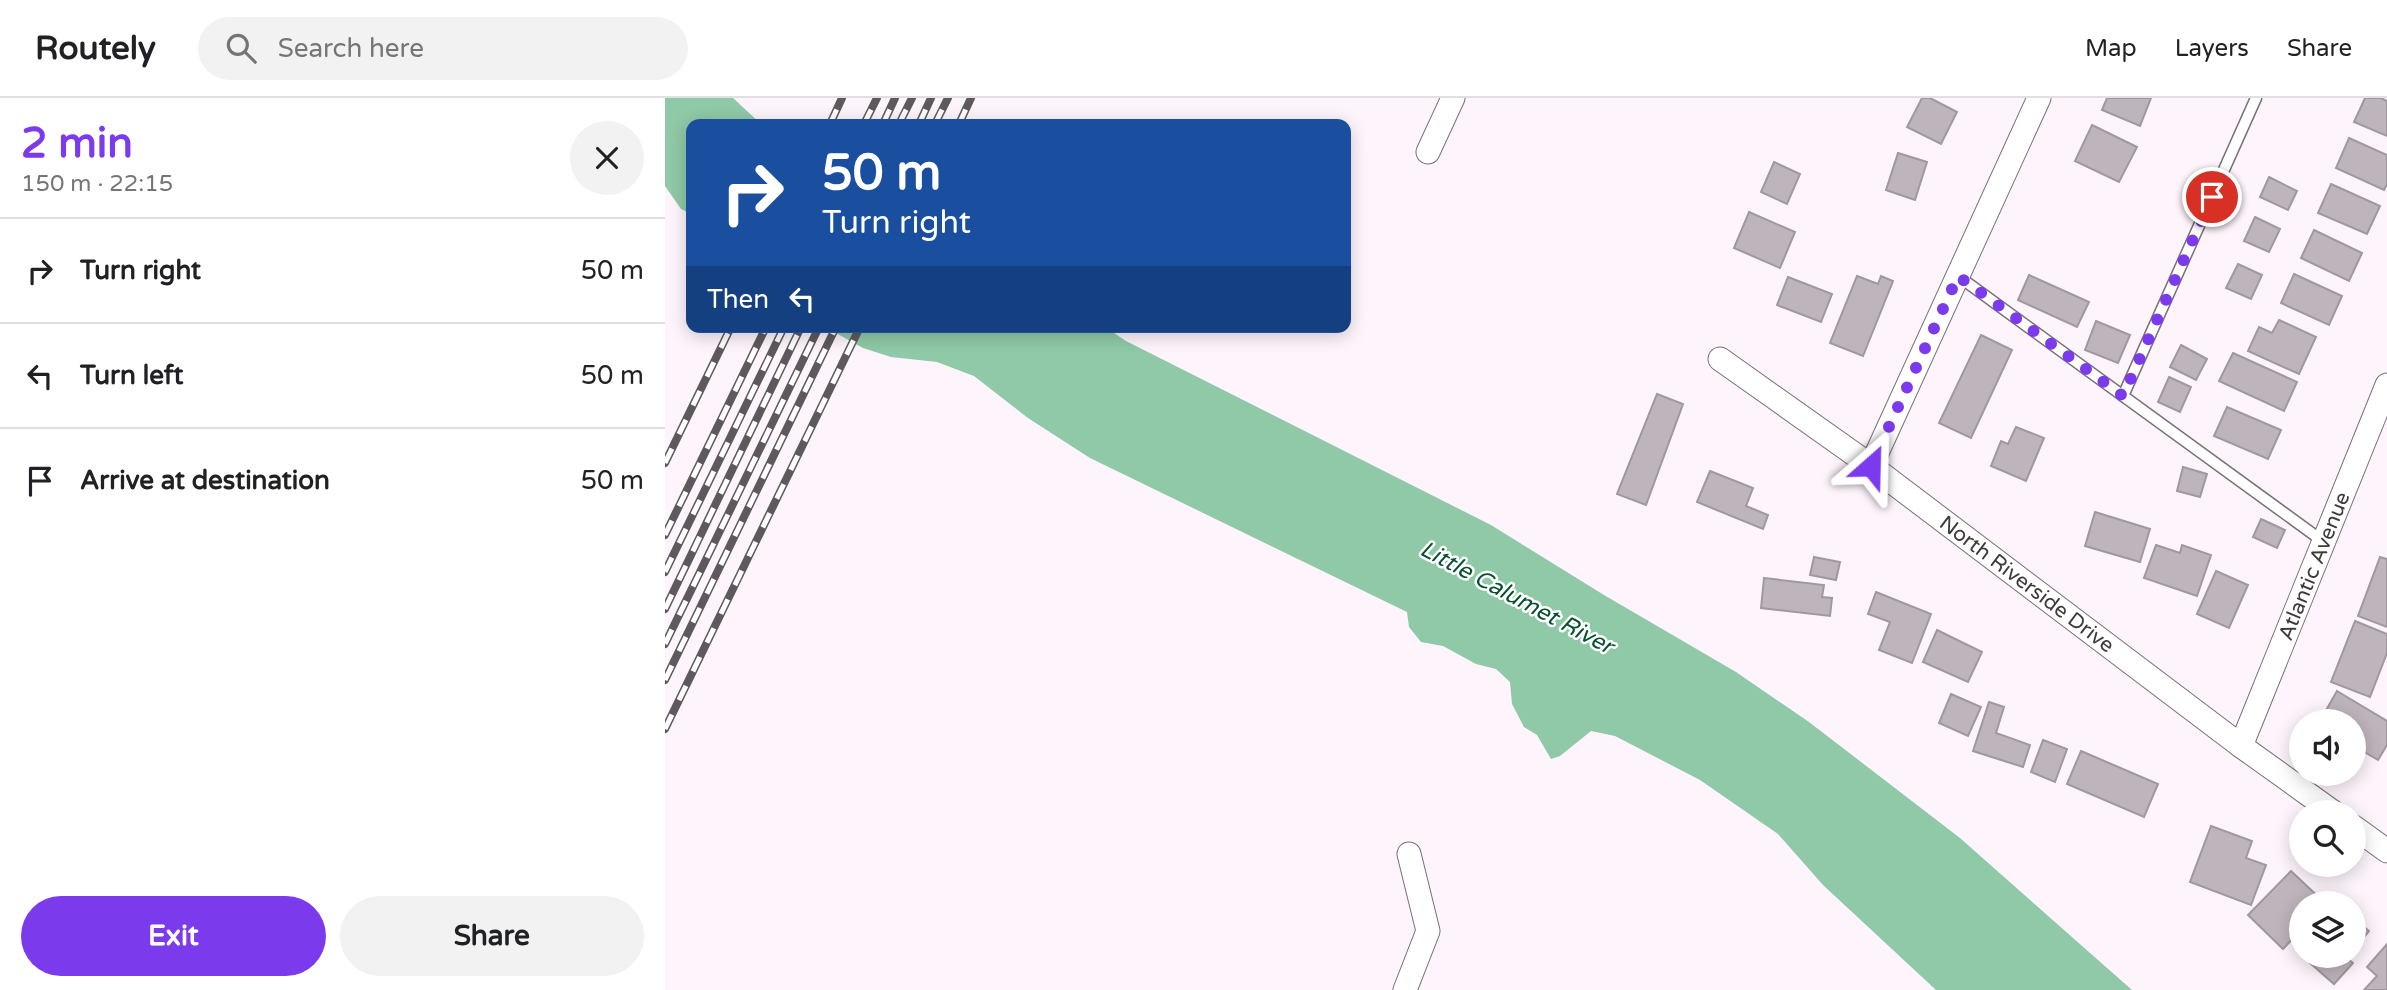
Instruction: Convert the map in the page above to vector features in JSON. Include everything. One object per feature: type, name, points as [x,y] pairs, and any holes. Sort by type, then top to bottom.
[{"type":"street","points":[[1428,152],[1453,98]]},
{"type":"street","points":[[1871,466],[2039,98]]},
{"type":"street","name":"North Riverside Drive","points":[[1720,359],[1871,466],[2316,800]]},
{"type":"street","name":"Atlantic Avenue","points":[[2241,746],[2387,385]]},
{"type":"street","points":[[2366,836],[2387,851]]},
{"type":"street","points":[[1405,990],[1428,931],[1409,855]]},
{"type":"lane","points":[[2123,396],[2256,98]]},
{"type":"lane","points":[[1958,276],[2324,542]]},
{"type":"water","points":[[665,98],[733,98],[756,119],[686,119],[686,212],[681,209],[665,186]]},
{"type":"water","name":"Little Calumet River","points":[[836,333],[1114,333],[1491,525],[1736,672],[1809,722],[1960,838],[2132,990],[1936,990],[1823,885],[1778,834],[1700,780],[1615,736],[1591,731],[1560,756],[1551,759],[1537,735],[1524,727],[1512,704],[1510,682],[1496,669],[1476,664],[1443,646],[1421,642],[1409,627],[1407,612],[1090,458],[1028,418],[974,376],[937,362],[891,357],[863,348]]},
{"type":"building","points":[[1922,98],[1930,98],[1957,112],[1941,144],[1907,127]]},
{"type":"building","points":[[2107,98],[2151,98],[2140,126],[2102,110]]},
{"type":"building","points":[[2365,98],[2381,98],[2387,101],[2387,136],[2354,122]]},
{"type":"building","points":[[2092,125],[2137,147],[2119,182],[2075,161]]},
{"type":"building","points":[[2349,138],[2387,155],[2387,184],[2384,190],[2336,168]]},
{"type":"building","points":[[1898,153],[1927,162],[1915,200],[1886,190]]},
{"type":"building","points":[[1774,162],[1800,174],[1787,204],[1761,192]]},
{"type":"building","points":[[2269,177],[2297,191],[2288,210],[2260,197]]},
{"type":"building","points":[[2331,184],[2380,206],[2367,234],[2318,213]]},
{"type":"building","points":[[1749,212],[1795,232],[1780,268],[1734,248]]},
{"type":"building","points":[[2255,217],[2280,229],[2269,252],[2244,241]]},
{"type":"building","points":[[2314,230],[2362,253],[2349,281],[2301,258]]},
{"type":"building","points":[[2238,264],[2262,275],[2251,299],[2226,288]]},
{"type":"building","points":[[2294,274],[2342,296],[2329,325],[2281,303]]},
{"type":"building","points":[[2029,275],[2089,302],[2077,327],[2018,300]]},
{"type":"building","points":[[1857,276],[1878,284],[1881,276],[1893,281],[1863,356],[1830,343]]},
{"type":"building","points":[[1788,277],[1832,294],[1821,322],[1777,305]]},
{"type":"building","points":[[2279,320],[2316,337],[2299,374],[2248,351],[2259,327],[2272,333]]},
{"type":"building","points":[[2096,321],[2130,335],[2118,363],[2085,350]]},
{"type":"building","points":[[1981,335],[2012,350],[1971,438],[1939,423]]},
{"type":"building","points":[[2181,345],[2207,359],[2196,380],[2170,367]]},
{"type":"building","points":[[2233,353],[2297,382],[2284,411],[2219,381]]},
{"type":"building","points":[[2169,377],[2191,387],[2180,412],[2158,402]]},
{"type":"building","points":[[1657,394],[1683,404],[1646,505],[1617,494]]},
{"type":"building","points":[[2227,407],[2281,430],[2268,459],[2214,436]]},
{"type":"building","points":[[2016,427],[2044,438],[2026,481],[1991,466],[2001,441],[2008,444]]},
{"type":"building","points":[[2183,467],[2207,474],[2200,497],[2177,491]]},
{"type":"building","points":[[1710,471],[1753,488],[1746,506],[1768,515],[1763,529],[1697,502]]},
{"type":"building","points":[[2095,512],[2150,529],[2140,562],[2085,546]]},
{"type":"building","points":[[2261,519],[2285,530],[2277,548],[2253,537]]},
{"type":"building","points":[[2156,545],[2180,553],[2182,545],[2211,555],[2197,596],[2144,578]]},
{"type":"building","points":[[1814,557],[1840,562],[1836,580],[1810,575]]},
{"type":"building","points":[[2380,557],[2387,559],[2387,627],[2358,616]]},
{"type":"building","points":[[2216,571],[2248,585],[2229,628],[2197,614]]},
{"type":"building","points":[[1764,578],[1824,585],[1822,597],[1832,598],[1830,616],[1761,608]]},
{"type":"building","points":[[1876,592],[1931,614],[1912,663],[1879,650],[1890,622],[1868,614]]},
{"type":"building","points":[[2355,621],[2387,634],[2387,653],[2370,697],[2331,682]]},
{"type":"building","points":[[1937,630],[1982,652],[1968,682],[1923,662]]},
{"type":"building","points":[[2337,691],[2387,721],[2387,745],[2378,760],[2366,753],[2366,709],[2327,709]]},
{"type":"building","points":[[1951,694],[1981,707],[1968,736],[1939,723]]},
{"type":"building","points":[[1989,702],[2004,707],[1996,733],[2030,745],[2023,767],[1973,751]]},
{"type":"building","points":[[2043,740],[2067,749],[2055,782],[2031,772]]},
{"type":"building","points":[[2081,751],[2158,784],[2144,817],[2067,784]]},
{"type":"building","points":[[2211,826],[2252,841],[2246,858],[2266,865],[2251,905],[2190,882]]},
{"type":"building","points":[[2289,873],[2289,877],[2297,877],[2312,891],[2289,891],[2289,943],[2283,949],[2248,915]]},
{"type":"building","points":[[2387,944],[2387,990],[2364,990],[2377,976],[2367,967]]},
{"type":"building","points":[[2316,968],[2348,968],[2334,984]]},
{"type":"railway","points":[[832,119],[842,98]]},
{"type":"railway","points":[[866,119],[877,98]]},
{"type":"railway","points":[[885,119],[895,98]]},
{"type":"railway","points":[[902,119],[912,98]]},
{"type":"railway","points":[[921,119],[931,98]]},
{"type":"railway","points":[[938,119],[948,98]]},
{"type":"railway","points":[[961,119],[971,98]]},
{"type":"railway","points":[[665,463],[728,333]]},
{"type":"railway","points":[[665,535],[763,333]]},
{"type":"railway","points":[[665,572],[781,333]]},
{"type":"railway","points":[[665,609],[798,333]]},
{"type":"railway","points":[[665,644],[816,333]]},
{"type":"railway","points":[[665,680],[833,333]]},
{"type":"railway","points":[[665,729],[857,333]]},
{"type":"route","points":[[1871,466],[1958,276],[2123,396],[2212,197]]}]
